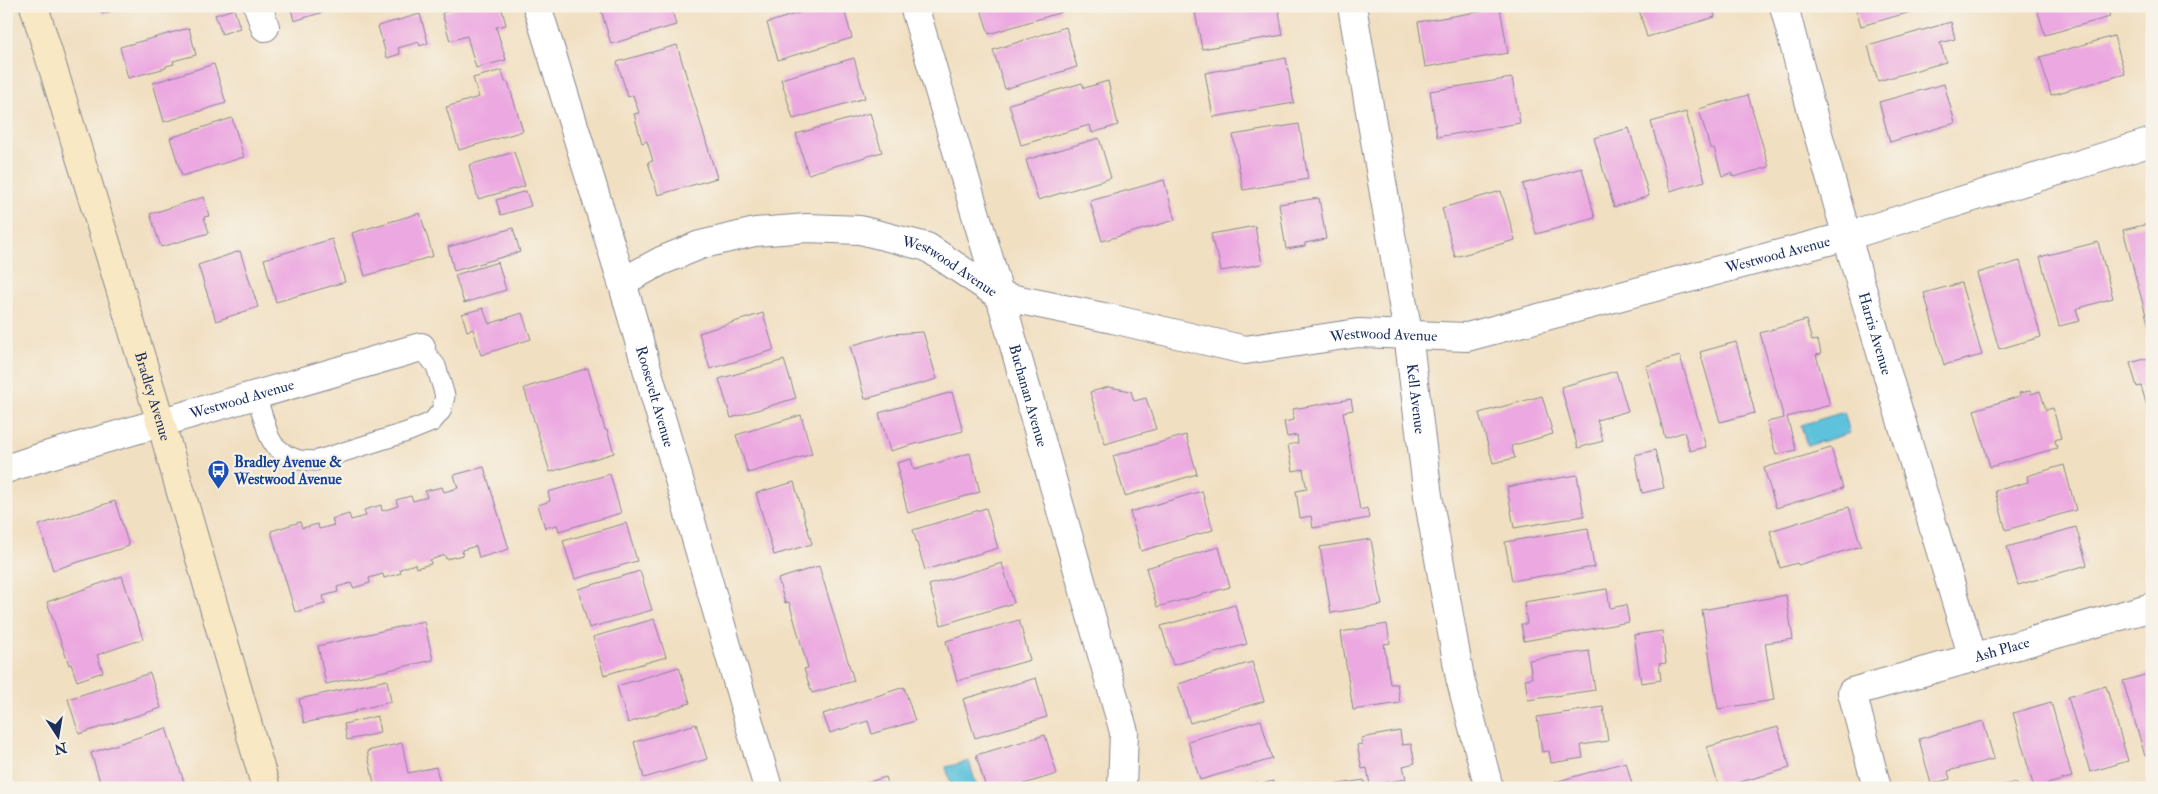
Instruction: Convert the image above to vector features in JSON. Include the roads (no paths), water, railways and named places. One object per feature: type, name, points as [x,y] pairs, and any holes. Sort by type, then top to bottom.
[{"type":"street","name":"Bradley Avenue","points":[[34,6],[160,423],[266,788]]},
{"type":"street","name":"Roosevelt Avenue","points":[[537,6],[622,282],[768,788]]},
{"type":"street","name":"Buchanan Avenue","points":[[914,6],[1000,296],[1124,732],[1122,788]]},
{"type":"street","name":"Kell Avenue","points":[[1352,6],[1408,334],[1431,515],[1460,678],[1489,788]]},
{"type":"street","name":"Harris Avenue","points":[[1784,6],[1847,236],[1973,658]]},
{"type":"street","name":"Westwood Avenue","points":[[622,282],[661,261],[700,246],[755,232],[807,228],[860,230],[927,247],[1000,296],[1112,319],[1245,350],[1358,333],[1467,337],[1847,236],[2152,142]]},
{"type":"street","name":"Westwood Avenue","points":[[6,469],[421,347]]},
{"type":"street","name":"Ash Place","points":[[1877,788],[1852,692],[2152,607]]},
{"type":"lane","points":[[256,395],[269,436],[274,445],[286,455],[299,460],[315,460],[407,432],[432,422],[441,411],[445,396],[436,366],[421,347]]},
{"type":"water","points":[[1844,412],[1850,433],[1807,446],[1801,425]]},
{"type":"water","points":[[969,761],[977,788],[952,788],[946,767]]},
{"type":"place","name":"Bradley Avenue & Westwood Avenue","points":[[218,490]]}]
